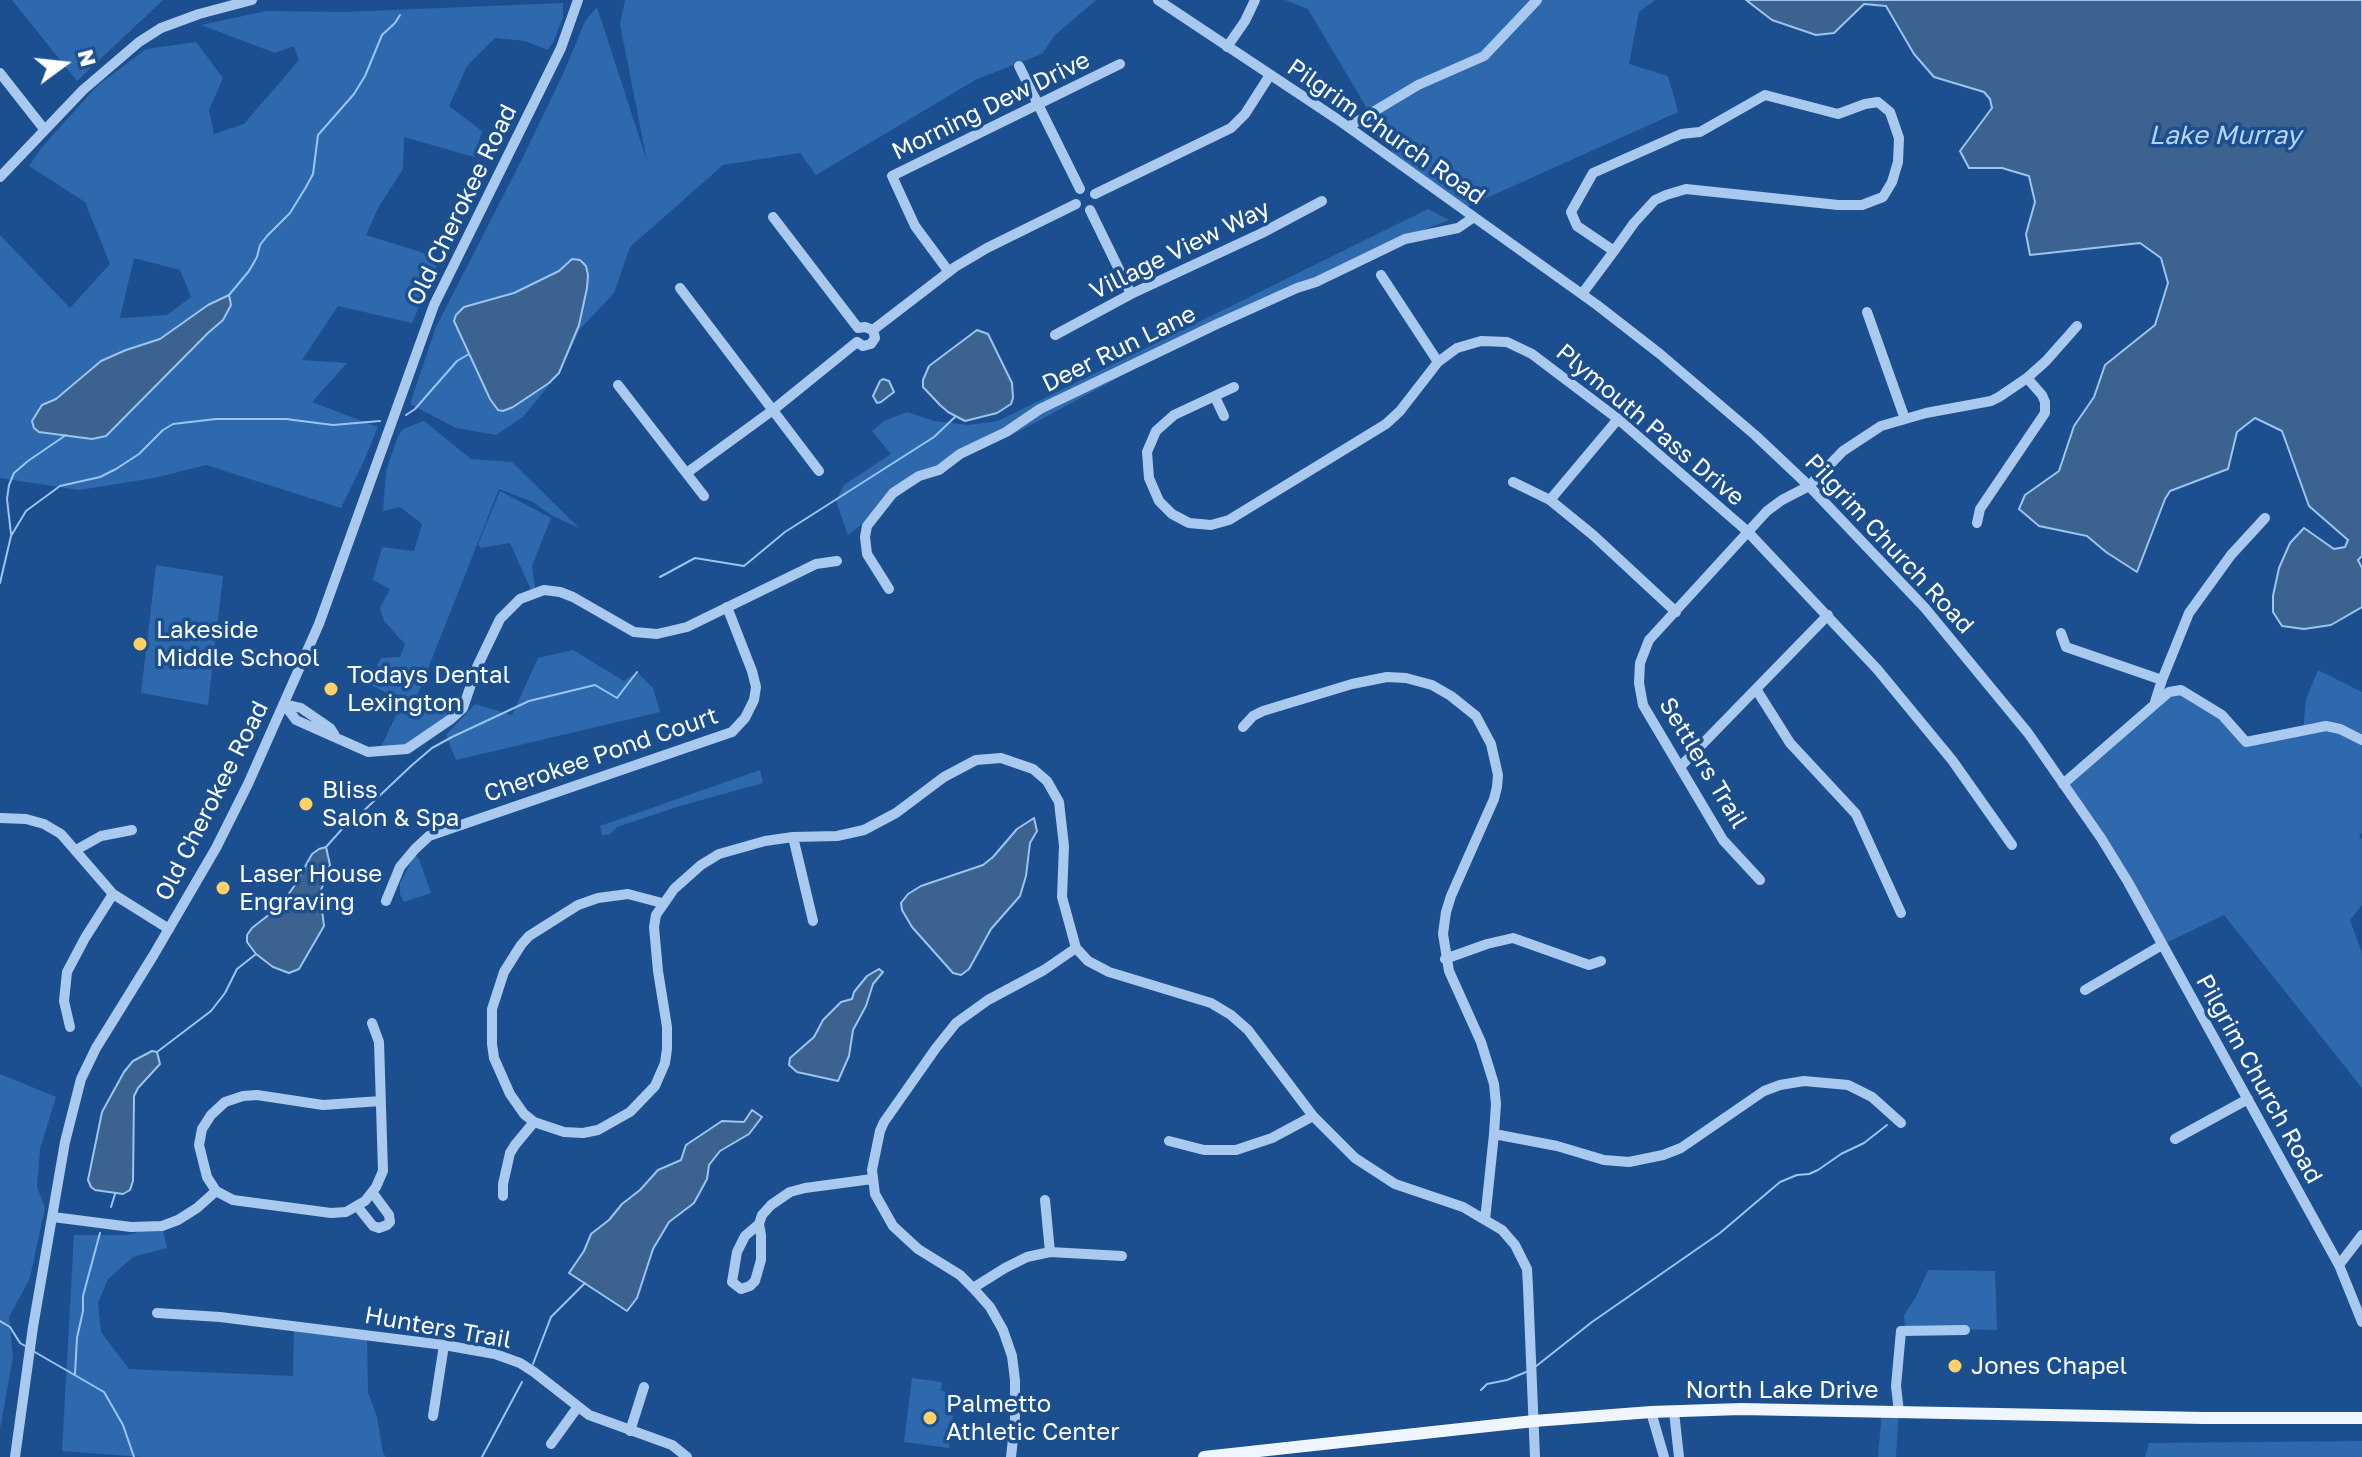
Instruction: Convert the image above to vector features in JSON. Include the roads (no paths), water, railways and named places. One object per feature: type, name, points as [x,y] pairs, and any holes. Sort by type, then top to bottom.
[{"type":"main road","name":"North Lake Drive","points":[[1204,1457],[1534,1421],[1651,1412],[1741,1409],[2362,1418]]},
{"type":"street","points":[[0,177],[83,90],[148,35],[199,14],[252,0]]},
{"type":"street","name":"Old Cherokee Road","points":[[15,1457],[33,1327],[68,1130],[81,1079],[96,1048],[216,848],[284,704],[341,567],[410,365],[434,305],[561,48],[578,0]]},
{"type":"street","name":"Pilgrim Church Road","points":[[1158,0],[1348,127],[1582,294],[1684,373],[1755,435],[1854,530],[1925,608],[2014,716],[2114,860],[2339,1265],[2362,1322]]},
{"type":"street","points":[[1227,47],[1255,0]]},
{"type":"street","points":[[1348,127],[1418,85],[1484,56],[1537,0]]},
{"type":"street","name":"Morning Dew Drive","points":[[949,272],[915,226],[892,176],[1120,64]]},
{"type":"street","points":[[1019,66],[1080,189]]},
{"type":"street","points":[[0,73],[44,129]]},
{"type":"street","points":[[1095,194],[1231,128],[1245,114],[1270,75]]},
{"type":"street","points":[[1582,294],[1614,251],[1634,223],[1655,200],[1686,189],[1838,205],[1862,205],[1883,197],[1898,162],[1899,138],[1890,112],[1878,102],[1838,114],[1765,95],[1700,132],[1681,134],[1593,173],[1571,212],[1577,226],[1614,251]]},
{"type":"street","points":[[1080,189],[1095,194]]},
{"type":"street","points":[[1080,189],[1075,196],[1076,204],[1083,211],[1090,210],[1096,202],[1095,194]]},
{"type":"street","name":"Village View Way","points":[[1055,335],[1131,294],[1262,233],[1322,201]]},
{"type":"street","points":[[873,330],[949,272],[987,248],[1076,204]]},
{"type":"street","points":[[1090,210],[1131,294]]},
{"type":"street","points":[[773,217],[858,328]]},
{"type":"street","name":"Deer Run Lane","points":[[889,589],[867,554],[865,537],[867,526],[887,499],[906,484],[939,470],[960,454],[1006,432],[1040,409],[1217,324],[1316,282],[1405,239],[1458,228],[1474,217]]},
{"type":"street","points":[[1381,275],[1438,362]]},
{"type":"street","points":[[680,288],[819,471]]},
{"type":"street","points":[[1867,312],[1905,419]]},
{"type":"street","name":"Settlers Trail","points":[[1760,880],[1723,840],[1643,705],[1639,683],[1640,663],[1649,640],[1747,531],[1774,506],[1809,486],[1843,451],[1881,426],[1991,401],[2027,378],[2077,326]]},
{"type":"street","points":[[858,328],[873,330]]},
{"type":"street","points":[[858,328],[855,334],[857,342],[863,346],[874,340],[873,330]]},
{"type":"street","name":"Plymouth Pass Drive","points":[[1234,387],[1174,415],[1156,431],[1147,452],[1149,478],[1159,501],[1172,514],[1189,523],[1211,525],[1229,520],[1386,424],[1438,362],[1457,348],[1481,341],[1507,342],[1532,354],[1618,419],[1747,531],[1877,669],[1952,760],[2012,845]]},
{"type":"street","points":[[688,472],[773,410],[857,342]]},
{"type":"street","points":[[1977,523],[1980,509],[2045,413],[2042,395],[2027,378]]},
{"type":"street","points":[[618,385],[704,496]]},
{"type":"street","points":[[1215,397],[1224,416]]},
{"type":"street","points":[[1550,500],[1618,419]]},
{"type":"street","points":[[1513,482],[1550,500],[1593,535],[1676,612]]},
{"type":"street","points":[[2155,704],[2162,680],[2195,604],[2231,555],[2265,518]]},
{"type":"street","points":[[284,704],[296,720],[368,752],[407,749],[463,708],[477,667],[500,619],[520,599],[544,590],[573,597],[634,632],[657,634],[687,627],[816,564],[837,561]]},
{"type":"street","name":"Cherokee Pond Court","points":[[386,901],[400,867],[429,836],[732,732],[745,718],[754,700],[756,687],[727,607]]},
{"type":"street","points":[[1680,767],[1828,615]]},
{"type":"street","points":[[2061,633],[2066,647],[2162,680]]},
{"type":"street","points":[[1243,727],[1263,711],[1352,684],[1387,677],[1408,678],[1432,685],[1451,696],[1476,716],[1491,744],[1498,775],[1497,787],[1446,910],[1443,934],[1445,959],[1481,1042],[1491,1072],[1496,1104],[1485,1220]]},
{"type":"street","points":[[1756,689],[1790,743],[1856,814],[1901,913]]},
{"type":"street","points":[[2063,784],[2169,692],[2181,690],[2222,715],[2246,742],[2326,726],[2362,740]]},
{"type":"street","points":[[662,903],[628,894],[598,898],[578,905],[529,936],[504,972],[492,1009],[494,1058],[510,1094],[534,1122],[564,1132],[598,1130],[630,1112],[655,1086],[665,1063],[667,1027],[654,927],[662,903],[685,878],[719,854],[765,841],[837,836],[864,830],[896,813],[967,763],[1001,758],[1024,764],[1047,781],[1059,802],[1064,846],[1062,897],[1076,948],[1095,966],[1199,999],[1231,1015],[1248,1030],[1313,1116],[1342,1147],[1395,1184],[1463,1207],[1502,1230],[1515,1245],[1527,1269],[1535,1457]]},
{"type":"street","points":[[0,818],[26,819],[44,824],[61,834],[113,894],[169,929]]},
{"type":"street","points":[[76,850],[101,836],[132,830]]},
{"type":"street","points":[[793,837],[813,921]]},
{"type":"street","points":[[70,1027],[64,1001],[67,972],[113,894]]},
{"type":"street","points":[[1445,959],[1513,938],[1589,965],[1601,961]]},
{"type":"street","points":[[2085,990],[2162,945]]},
{"type":"street","points":[[1011,1457],[1015,1380],[1012,1356],[998,1319],[960,1275],[918,1249],[893,1226],[875,1194],[872,1179],[884,1122],[956,1023],[988,1000],[1044,970],[1076,948]]},
{"type":"street","points":[[372,1023],[379,1042],[381,1101],[383,1171],[365,1201],[346,1212],[331,1213],[233,1200],[216,1191],[207,1177],[199,1145],[202,1129],[225,1102],[257,1095],[323,1105],[381,1101]]},
{"type":"street","points":[[1494,1134],[1557,1146],[1604,1160],[1629,1162],[1681,1148],[1764,1091],[1804,1081],[1848,1085],[1872,1097],[1901,1123]]},
{"type":"street","points":[[2175,1139],[2248,1099]]},
{"type":"street","points":[[1169,1141],[1204,1150],[1236,1150],[1272,1138],[1313,1116]]},
{"type":"street","points":[[503,1196],[510,1153],[534,1122]]},
{"type":"street","points":[[759,1224],[745,1236],[737,1252],[732,1282],[741,1289],[755,1281],[761,1260],[759,1224],[771,1205],[790,1192],[872,1179]]},
{"type":"street","points":[[53,1217],[131,1227],[162,1226],[197,1208],[216,1191]]},
{"type":"street","points":[[357,1206],[373,1226],[379,1228],[387,1225],[389,1215],[372,1192]]},
{"type":"street","points":[[1045,1200],[1050,1252]]},
{"type":"street","points":[[2339,1265],[2362,1235]]},
{"type":"street","points":[[973,1288],[1027,1257],[1050,1252],[1122,1256]]},
{"type":"street","name":"Hunters Trail","points":[[157,1313],[208,1315],[495,1354],[520,1363],[577,1408],[596,1419],[672,1445],[687,1457]]},
{"type":"street","points":[[1899,1412],[1896,1386],[1901,1331],[1965,1330]]},
{"type":"street","points":[[433,1416],[444,1345]]},
{"type":"street","points":[[630,1431],[644,1387]]},
{"type":"street","points":[[551,1444],[577,1408]]},
{"type":"street","points":[[1651,1412],[1664,1457]]},
{"type":"street","points":[[1674,1412],[1679,1457]]},
{"type":"water","name":"Lake Murray","points":[[1746,0],[2362,0],[2362,556],[2358,560],[2362,568],[2362,607],[2331,625],[2304,629],[2282,626],[2273,612],[2279,568],[2290,543],[2304,528],[2334,549],[2345,547],[2348,540],[2309,506],[2282,431],[2255,418],[2237,432],[2228,469],[2170,491],[2137,572],[2087,536],[2039,526],[2019,509],[2025,495],[2059,471],[2074,426],[2094,397],[2105,365],[2155,325],[2168,283],[2161,258],[2140,243],[2030,255],[2026,234],[2035,202],[2029,176],[2002,168],[1969,168],[1960,151],[1992,108],[1990,99],[1984,92],[1934,77],[1914,54],[1886,6],[1864,4],[1834,33],[1816,35],[1772,20]]},
{"type":"water","points":[[572,259],[580,260],[586,266],[587,288],[579,325],[559,373],[513,407],[498,410],[454,321],[456,315],[464,307],[514,293],[559,271]]},
{"type":"water","points":[[229,295],[231,305],[223,320],[106,436],[92,439],[39,432],[34,428],[32,421],[42,405],[56,399],[101,361],[160,339],[208,305]]},
{"type":"water","points":[[977,330],[988,334],[1012,383],[1013,398],[1011,404],[997,413],[965,421],[940,405],[923,387],[923,380],[929,366]]},
{"type":"water","points":[[883,379],[889,381],[894,392],[877,403],[873,396]]},
{"type":"water","points":[[1034,818],[1037,831],[1030,843],[1020,896],[991,929],[969,969],[961,975],[953,973],[912,927],[901,903],[921,886],[983,865],[1017,829]]},
{"type":"water","points":[[326,847],[330,865],[320,893],[324,926],[299,969],[289,973],[273,967],[256,954],[247,942],[247,935],[280,906],[312,854]]},
{"type":"water","points":[[879,969],[883,972],[873,984],[853,1030],[849,1056],[838,1081],[797,1072],[789,1065],[790,1058],[814,1037],[823,1020],[841,1002],[852,999],[867,976]]},
{"type":"water","points":[[152,1051],[157,1052],[160,1064],[134,1096],[133,1181],[130,1190],[123,1194],[95,1190],[88,1180],[102,1112],[133,1061]]},
{"type":"water","points":[[752,1110],[762,1117],[749,1134],[720,1151],[709,1165],[707,1179],[694,1203],[669,1222],[653,1249],[637,1298],[627,1311],[569,1273],[591,1234],[658,1170],[681,1160],[686,1145],[722,1121],[744,1122]]},
{"type":"waterway","points":[[229,295],[249,271],[260,245],[290,213],[306,187],[313,174],[318,135],[354,94],[382,35],[400,15]]},
{"type":"waterway","points":[[406,415],[415,409],[457,361],[469,354]]},
{"type":"waterway","points":[[660,577],[695,558],[744,566],[785,532],[934,437],[955,417]]},
{"type":"waterway","points":[[0,583],[11,536],[26,511],[60,486],[100,477],[116,469],[139,454],[173,424],[216,419],[286,419],[333,425],[380,421]]},
{"type":"waterway","points":[[11,534],[7,499],[14,473],[66,435]]},
{"type":"waterway","points":[[326,847],[432,748],[529,701],[595,685],[617,698],[637,672]]},
{"type":"waterway","points":[[157,1052],[211,1011],[225,993],[237,969],[256,954]]},
{"type":"waterway","points":[[1535,1367],[1592,1322],[1720,1233],[1780,1182],[1818,1170],[1864,1143],[1887,1125]]},
{"type":"waterway","points":[[111,1207],[115,1194]]},
{"type":"waterway","points":[[75,1374],[83,1296],[100,1233]]},
{"type":"waterway","points":[[533,1364],[551,1317],[585,1283]]},
{"type":"waterway","points":[[0,1321],[10,1327],[20,1343],[27,1347]]},
{"type":"waterway","points":[[33,1351],[104,1392],[123,1425],[134,1457]]},
{"type":"waterway","points":[[1481,1390],[1487,1384],[1526,1372]]},
{"type":"waterway","points":[[482,1457],[522,1382]]},
{"type":"place","name":"Lakeside Middle School","points":[[140,644]]},
{"type":"place","name":"Todays Dental Lexington","points":[[331,689]]},
{"type":"place","name":"Bliss Salon & Spa","points":[[306,804]]},
{"type":"place","name":"Laser House Engraving","points":[[223,888]]},
{"type":"place","name":"Jones Chapel","points":[[1955,1366]]},
{"type":"place","name":"Palmetto Athletic Center","points":[[930,1418]]}]
